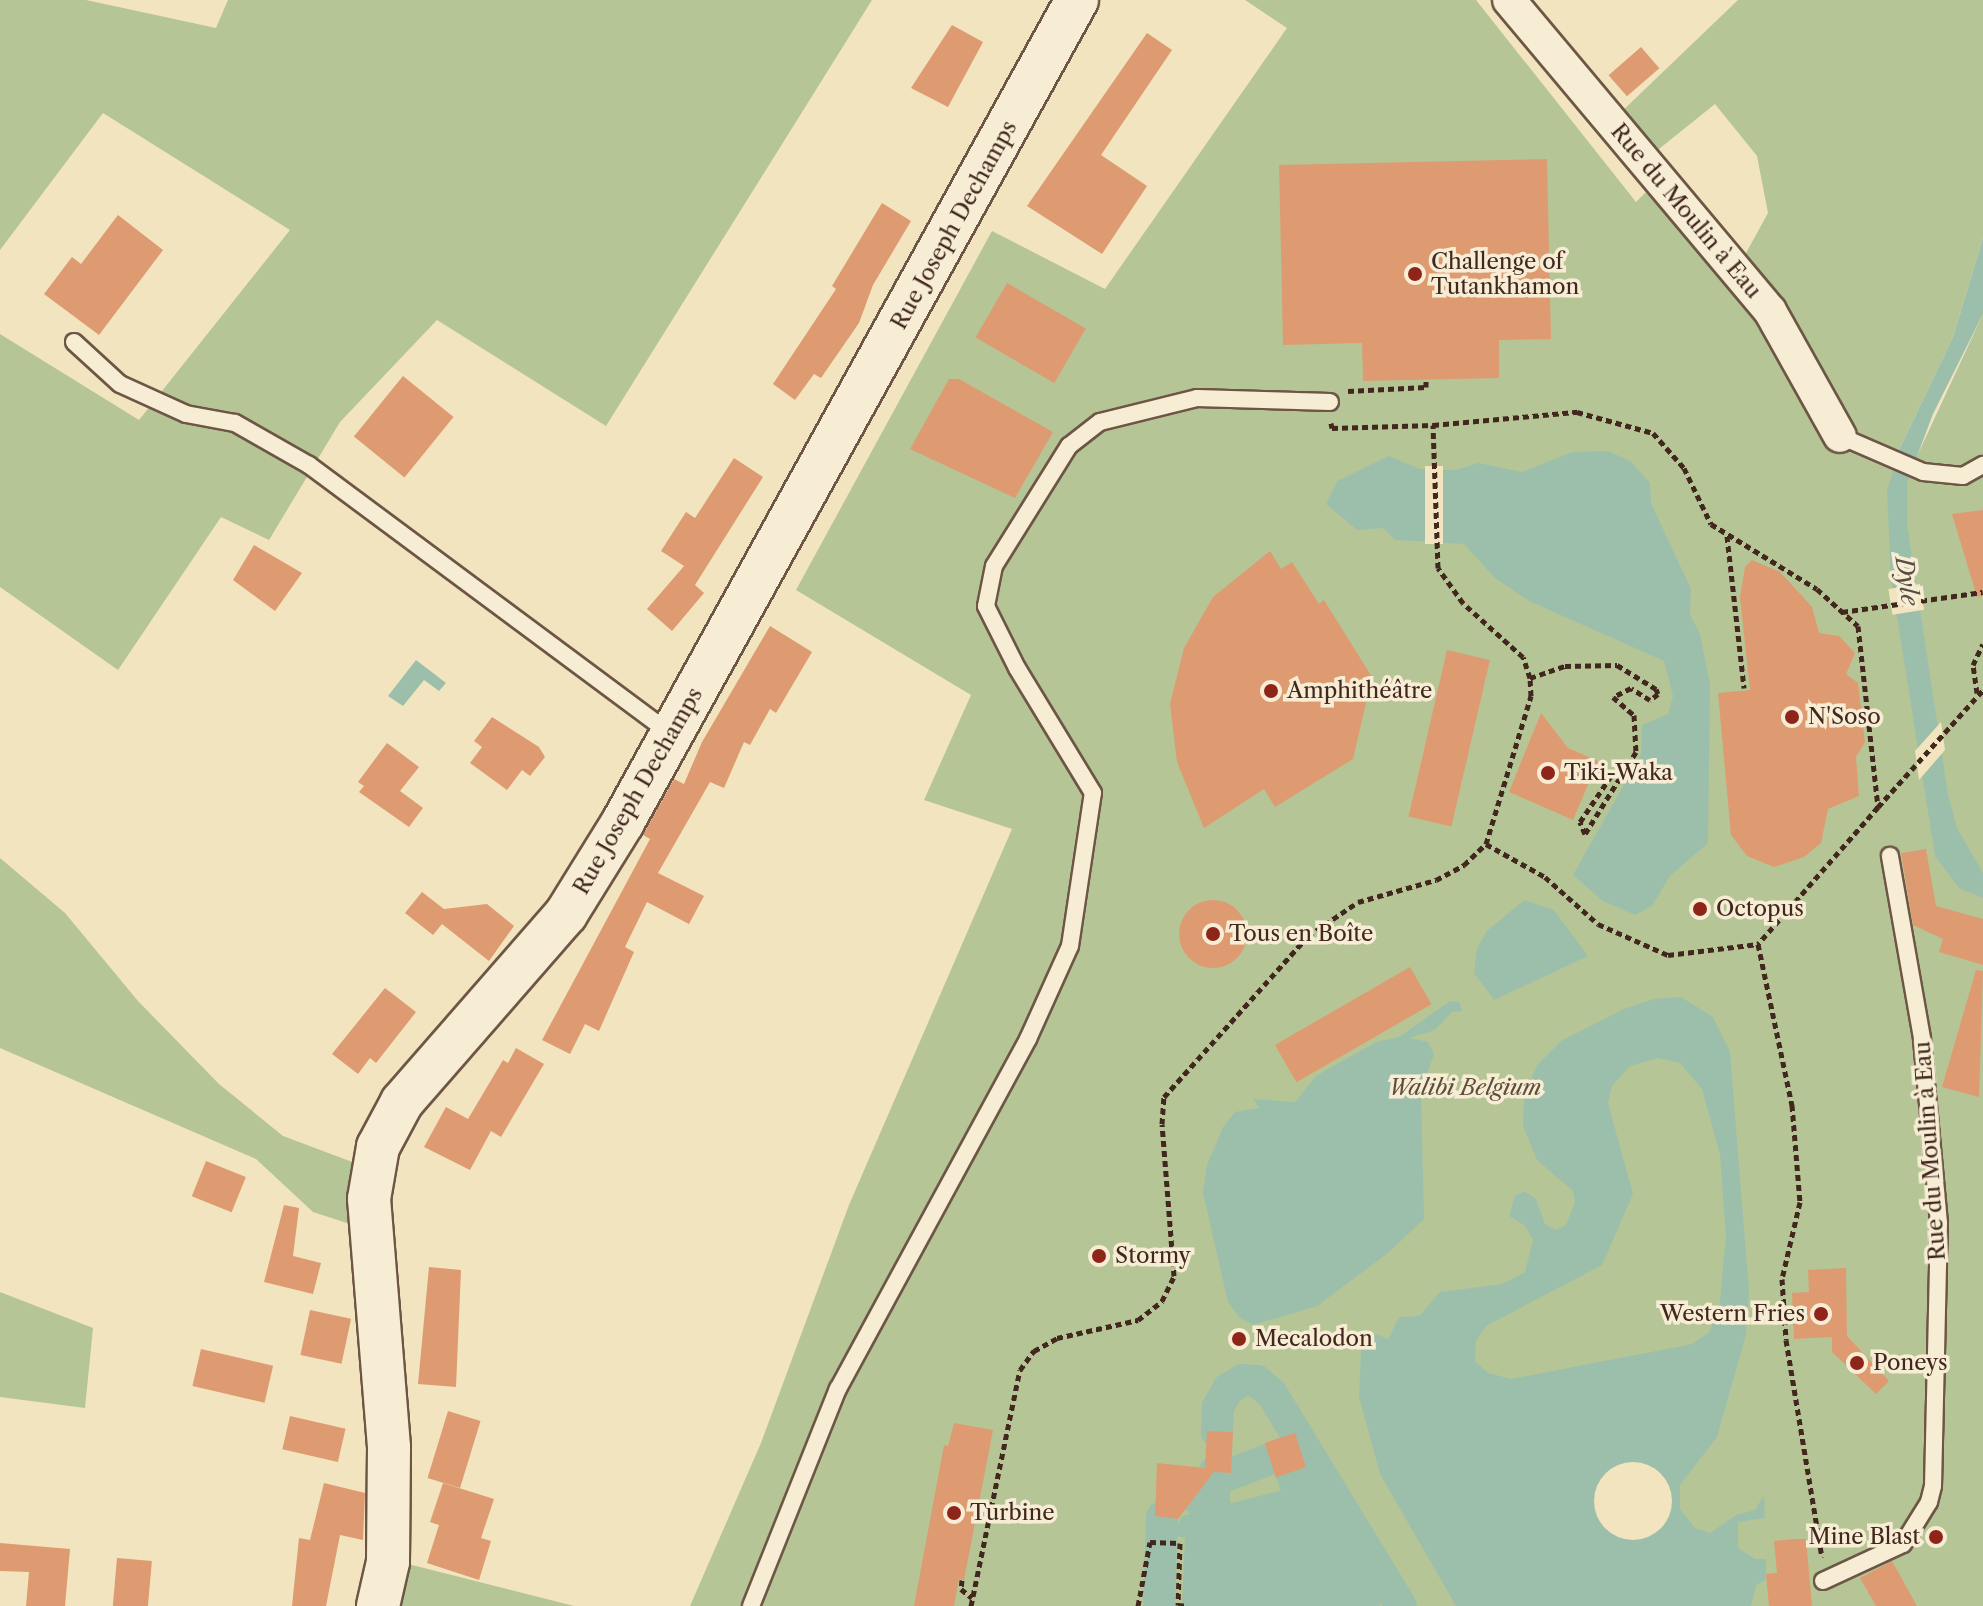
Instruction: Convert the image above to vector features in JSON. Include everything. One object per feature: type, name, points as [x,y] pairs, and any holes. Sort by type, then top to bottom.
[{"type":"street","name":"Rue Joseph Dechamps","points":[[378,1606],[388,1562],[389,1447],[369,1199],[378,1147],[402,1102],[566,914],[672,734],[1077,0]]},
{"type":"street","name":"Rue du Moulin à Eau","points":[[1509,0],[1770,311],[1848,442]]},
{"type":"lane","points":[[74,342],[120,384],[186,414],[235,423],[309,465],[672,734]]},
{"type":"lane","points":[[751,1606],[838,1389],[1028,1039],[1070,946],[1093,793],[1017,668],[986,606],[994,566],[1069,446],[1100,422],[1197,398],[1330,402]]},
{"type":"lane","points":[[1848,442],[1923,472],[1963,476],[1983,465]]},
{"type":"lane","name":"Rue du Moulin à Eau","points":[[1823,1581],[1912,1537],[1933,1486],[1939,1223],[1922,1038],[1890,856]]},
{"type":"path","points":[[1426,379],[1426,387],[1330,392],[1332,428],[1433,425],[1577,412],[1653,433],[1684,468],[1711,524],[1727,536],[1767,555],[1858,626],[1878,807]]},
{"type":"path","points":[[971,1606],[1020,1370],[1034,1351],[1057,1338],[1138,1320],[1162,1301],[1174,1276],[1162,1124],[1164,1097],[1308,936],[1358,902],[1436,880],[1464,865],[1486,844],[1531,696],[1530,678],[1523,657],[1488,629],[1449,586],[1438,568],[1433,425]]},
{"type":"path","points":[[1727,536],[1744,688]]},
{"type":"path","points":[[1842,612],[1937,595],[1983,592]]},
{"type":"path","points":[[1486,844],[1545,877],[1598,924],[1668,955],[1758,944],[1980,691],[1973,665],[1983,644]]},
{"type":"path","points":[[1530,678],[1565,666],[1617,665],[1656,689],[1658,694],[1650,700],[1631,688],[1613,697],[1630,706],[1637,722],[1636,752],[1585,834],[1580,822],[1611,776]]},
{"type":"path","points":[[1593,768],[1620,781]]},
{"type":"path","points":[[1758,944],[1792,1105],[1800,1202],[1782,1279],[1786,1340],[1821,1543],[1823,1581]]},
{"type":"path","points":[[1138,1606],[1150,1542],[1180,1543],[1178,1605],[1188,1606]]},
{"type":"path","points":[[962,1580],[961,1589],[972,1598]]},
{"type":"green space","points":[[0,0],[86,0],[216,28],[228,0],[872,0],[606,426],[437,320],[340,422],[269,540],[221,517],[118,670],[0,587],[0,334],[139,420],[290,230],[103,113],[0,250]]},
{"type":"green space","name":"Walibi Belgium","points":[[1245,0],[1476,0],[1636,202],[1648,190],[1728,269],[1746,253],[1768,213],[1757,156],[1715,104],[1654,153],[1617,116],[1738,0],[1983,0],[1983,238],[1953,337],[1899,450],[1917,456],[1983,314],[1983,1606],[690,1606],[761,1443],[849,1205],[1012,829],[924,800],[971,695],[796,590],[992,231],[1105,289],[1287,28]]},
{"type":"green space","points":[[0,858],[65,913],[138,1001],[219,1084],[283,1136],[355,1163],[353,1225],[313,1212],[256,1159],[0,1048]]},
{"type":"green space","points":[[0,1292],[93,1328],[85,1408],[0,1397]]},
{"type":"green space","points":[[408,1564],[574,1606],[398,1606]]},
{"type":"water","name":"Dyle","points":[[1983,238],[1983,314],[1933,414],[1907,483],[1907,524],[1948,794],[1957,828],[1983,873],[1983,898],[1959,888],[1935,856],[1891,579],[1887,491],[1899,450],[1953,337]]},
{"type":"water","points":[[1608,451],[1630,461],[1650,483],[1651,503],[1691,589],[1690,614],[1700,634],[1710,684],[1708,843],[1670,876],[1652,906],[1635,915],[1603,901],[1573,875],[1641,754],[1642,725],[1668,714],[1673,696],[1664,661],[1529,601],[1495,578],[1464,544],[1395,540],[1383,528],[1357,530],[1326,504],[1337,481],[1389,456],[1420,469],[1456,470],[1478,463],[1522,472],[1572,452]]},
{"type":"water","points":[[416,660],[446,683],[439,691],[424,680],[403,706],[388,696]]},
{"type":"water","points":[[1524,900],[1554,910],[1588,956],[1494,1000],[1474,973],[1477,948],[1487,931]]},
{"type":"water","points":[[1681,997],[1713,1017],[1730,1052],[1749,1291],[1746,1335],[1717,1437],[1680,1485],[1680,1509],[1695,1528],[1710,1533],[1736,1515],[1755,1510],[1764,1495],[1765,1518],[1738,1522],[1738,1548],[1755,1559],[1766,1559],[1766,1580],[1756,1585],[1751,1606],[1456,1606],[1380,1474],[1359,1397],[1361,1350],[1376,1334],[1388,1339],[1399,1317],[1419,1316],[1440,1292],[1502,1284],[1525,1272],[1533,1240],[1525,1226],[1509,1216],[1515,1196],[1524,1191],[1536,1199],[1545,1224],[1556,1230],[1566,1225],[1575,1202],[1573,1191],[1537,1160],[1523,1126],[1524,1096],[1537,1065],[1561,1041],[1624,1009],[1653,999]],"holes":[[[1658,1058],[1680,1063],[1702,1089],[1720,1155],[1726,1237],[1719,1310],[1709,1332],[1692,1344],[1511,1379],[1488,1373],[1475,1361],[1476,1341],[1486,1326],[1602,1265],[1633,1194],[1608,1103],[1612,1086],[1630,1066]]]},
{"type":"water","points":[[1450,1001],[1459,1002],[1462,1011],[1452,1012],[1435,1030],[1410,1038],[1428,1042],[1434,1054],[1421,1092],[1424,1219],[1388,1253],[1317,1306],[1253,1325],[1239,1317],[1228,1302],[1203,1193],[1207,1165],[1223,1127],[1235,1112],[1259,1108],[1253,1099],[1295,1102],[1316,1076],[1376,1042],[1399,1037]]},
{"type":"water","points":[[1310,1483],[1329,1493],[1341,1487],[1346,1491],[1329,1511],[1374,1580],[1384,1580],[1388,1592],[1379,1606],[1182,1606],[1185,1538],[1177,1536],[1176,1529],[1182,1516]]},
{"type":"pier","points":[[1425,466],[1443,466],[1443,544],[1425,544]]},
{"type":"pier","points":[[1920,584],[1924,610],[1892,615],[1888,589]]},
{"type":"pier","points":[[1941,722],[1945,750],[1919,780],[1915,751]]},
{"type":"pier","points":[[1625,1462],[1641,1462],[1655,1468],[1666,1479],[1672,1501],[1666,1523],[1655,1534],[1641,1540],[1625,1540],[1611,1534],[1600,1523],[1594,1509],[1594,1493],[1600,1479],[1611,1468]]},
{"type":"building","points":[[952,25],[983,42],[948,107],[911,88]]},
{"type":"building","points":[[1147,33],[1172,50],[1101,155],[1147,186],[1102,254],[1027,206]]},
{"type":"building","points":[[1641,47],[1659,68],[1627,96],[1609,75]]},
{"type":"building","name":"Challenge of Tutankhamon","points":[[1547,159],[1551,339],[1499,340],[1499,378],[1363,381],[1362,343],[1283,345],[1279,165]]},
{"type":"building","points":[[882,203],[911,221],[873,285],[859,323],[821,378],[814,374],[795,400],[773,384],[836,289],[832,286]]},
{"type":"building","points":[[118,215],[163,250],[99,335],[44,294],[72,257],[81,264]]},
{"type":"building","points":[[1007,283],[1086,328],[1054,383],[976,338]]},
{"type":"building","points":[[403,376],[454,417],[404,478],[354,437]]},
{"type":"building","points":[[949,379],[959,379],[1053,432],[1015,498],[910,449]]},
{"type":"building","points":[[734,458],[763,477],[695,585],[704,593],[672,631],[647,609],[684,566],[661,551],[686,512],[695,518]]},
{"type":"building","points":[[1983,510],[1983,596],[1977,597],[1952,514]]},
{"type":"building","points":[[254,545],[302,573],[275,611],[233,580]]},
{"type":"building","name":"Amphithéâtre","points":[[1270,551],[1281,569],[1292,562],[1319,604],[1324,600],[1372,677],[1353,759],[1275,807],[1264,789],[1204,828],[1177,762],[1170,704],[1184,648],[1213,597]]},
{"type":"building","name":"N'Soso","points":[[1752,560],[1780,572],[1812,607],[1819,633],[1839,636],[1855,653],[1846,674],[1858,683],[1865,742],[1856,757],[1859,796],[1828,809],[1821,843],[1804,857],[1774,867],[1747,856],[1731,835],[1718,693],[1750,690],[1740,597],[1745,567]]},
{"type":"building","points":[[770,626],[812,652],[776,713],[770,709],[750,745],[744,742],[724,788],[710,782],[658,873],[704,896],[689,924],[647,902],[625,947],[634,952],[599,1031],[585,1024],[570,1054],[542,1040],[650,839],[643,835],[674,779],[684,784],[702,742]]},
{"type":"building","points":[[1447,650],[1490,660],[1451,827],[1409,817]]},
{"type":"building","points":[[1541,713],[1568,748],[1598,761],[1573,820],[1509,792]]},
{"type":"building","points":[[492,717],[539,747],[545,757],[530,776],[522,770],[507,790],[470,763],[482,747],[474,741]]},
{"type":"building","points":[[387,743],[419,767],[400,791],[423,808],[409,827],[359,792],[364,786],[358,782]]},
{"type":"building","points":[[1926,849],[1936,906],[1983,919],[1983,965],[1939,952],[1943,939],[1913,925],[1901,853]]},
{"type":"building","points":[[422,892],[444,909],[487,904],[514,926],[489,961],[442,924],[433,935],[405,913]]},
{"type":"building","name":"Tous en Boîte","points":[[1220,900],[1241,915],[1247,934],[1245,947],[1237,958],[1220,968],[1206,968],[1189,958],[1181,947],[1179,927],[1189,910],[1200,902]]},
{"type":"building","points":[[1410,967],[1432,1004],[1296,1082],[1275,1045]]},
{"type":"building","points":[[1976,970],[1983,971],[1979,1097],[1942,1087]]},
{"type":"building","points":[[385,988],[416,1012],[376,1063],[370,1058],[358,1074],[332,1054]]},
{"type":"building","points":[[516,1048],[544,1064],[501,1137],[491,1131],[470,1170],[424,1147],[446,1107],[468,1119],[503,1060],[508,1063]]},
{"type":"building","points":[[206,1161],[246,1177],[232,1212],[192,1196]]},
{"type":"building","points":[[284,1205],[299,1208],[293,1256],[321,1263],[313,1294],[264,1282]]},
{"type":"building","points":[[429,1267],[461,1270],[456,1387],[418,1384]]},
{"type":"building","name":"Western Fries","points":[[1846,1268],[1847,1336],[1889,1381],[1876,1394],[1832,1352],[1832,1337],[1794,1339],[1792,1293],[1809,1292],[1808,1270]]},
{"type":"building","points":[[310,1310],[351,1319],[342,1364],[300,1355]]},
{"type":"building","points":[[201,1349],[273,1366],[265,1403],[192,1386]]},
{"type":"building","points":[[448,1411],[481,1421],[460,1488],[428,1478]]},
{"type":"building","points":[[290,1416],[346,1429],[338,1462],[282,1449]]},
{"type":"building","name":"Turbine","points":[[954,1423],[993,1430],[964,1580],[959,1579],[954,1606],[914,1606],[944,1445],[948,1446]]},
{"type":"building","points":[[1207,1431],[1233,1432],[1231,1473],[1214,1472],[1178,1519],[1155,1516],[1157,1463],[1205,1468]]},
{"type":"building","points":[[1295,1433],[1306,1467],[1276,1477],[1265,1443]]},
{"type":"building","points":[[324,1483],[365,1493],[363,1540],[340,1535],[326,1606],[292,1606],[299,1538],[310,1540]]},
{"type":"building","points":[[443,1483],[494,1499],[481,1538],[491,1541],[479,1580],[427,1563],[439,1525],[430,1522]]},
{"type":"building","points":[[1806,1539],[1812,1606],[1769,1606],[1766,1574],[1777,1573],[1774,1541]]},
{"type":"building","points":[[0,1543],[70,1549],[65,1606],[26,1606],[29,1572],[0,1571]]},
{"type":"building","points":[[117,1558],[152,1561],[148,1606],[113,1606]]},
{"type":"building","points":[[1892,1561],[1917,1606],[1876,1606],[1860,1578]]},
{"type":"waterway","points":[[1217,1432],[1218,1407],[1228,1389],[1243,1380],[1257,1381],[1272,1394],[1401,1606]]},
{"type":"waterway","points":[[1197,1487],[1270,1459]]},
{"type":"waterway","points":[[1210,1606],[1215,1472]]},
{"type":"waterway","points":[[1291,1472],[1310,1525]]},
{"type":"waterway","points":[[1195,1497],[1248,1535]]},
{"type":"waterway","points":[[1159,1606],[1162,1517]]},
{"type":"place","name":"Challenge of Tutankhamon","points":[[1415,274]]},
{"type":"place","name":"Amphithéâtre","points":[[1271,691]]},
{"type":"place","name":"N'Soso","points":[[1792,717]]},
{"type":"place","name":"Tiki-Waka","points":[[1548,773]]},
{"type":"place","name":"Octopus","points":[[1700,909]]},
{"type":"place","name":"Tous en Boîte","points":[[1213,934]]},
{"type":"place","name":"Stormy","points":[[1099,1256]]},
{"type":"place","name":"Western Fries","points":[[1821,1314]]},
{"type":"place","name":"Mecalodon","points":[[1239,1339]]},
{"type":"place","name":"Poneys","points":[[1857,1363]]},
{"type":"place","name":"Turbine","points":[[954,1513]]},
{"type":"place","name":"Mine Blast","points":[[1936,1537]]}]
